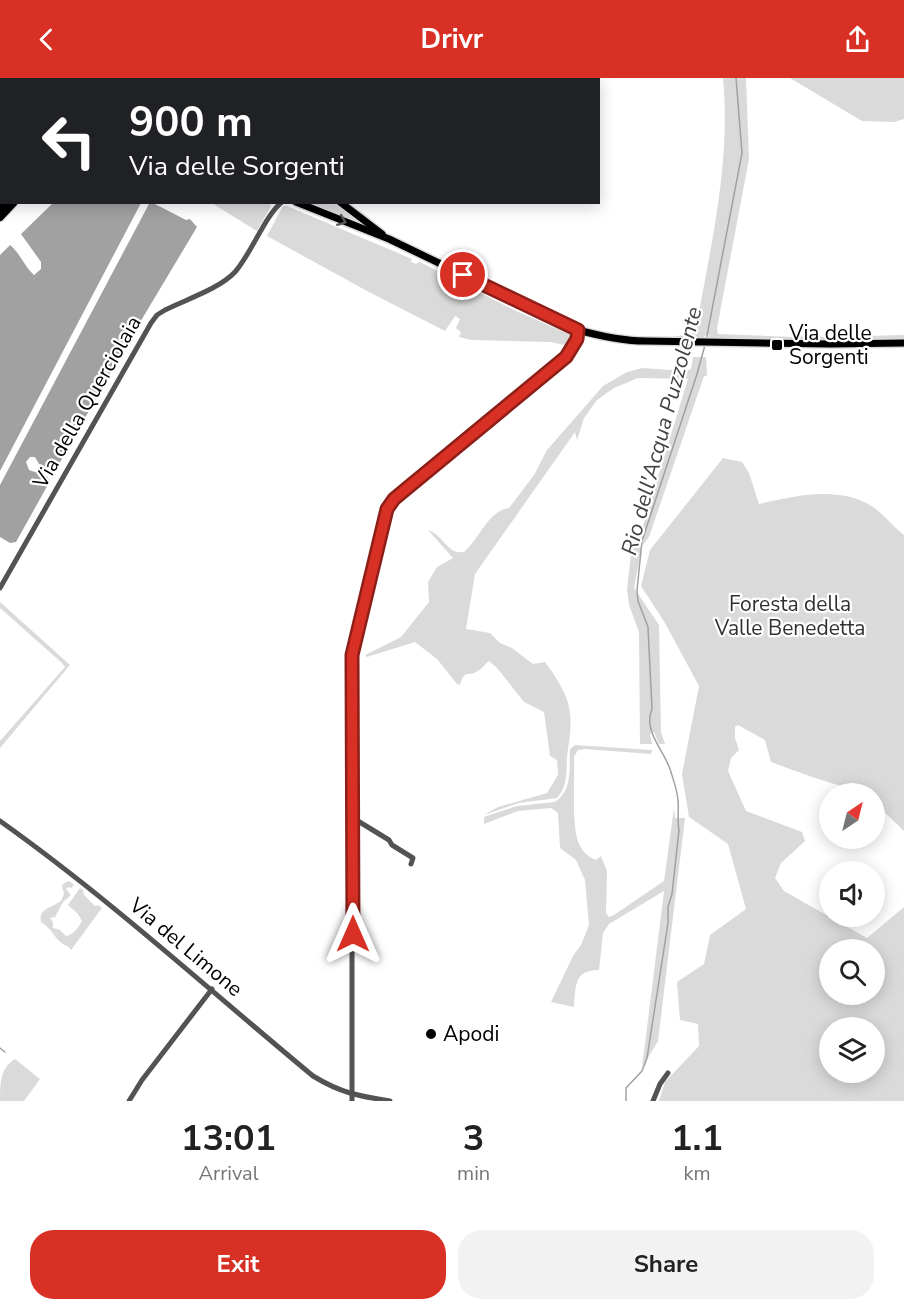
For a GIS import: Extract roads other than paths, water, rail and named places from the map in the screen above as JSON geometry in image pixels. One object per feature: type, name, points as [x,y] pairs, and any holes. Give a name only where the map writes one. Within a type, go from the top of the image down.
[{"type":"highway","points":[[0,217],[12,204]]},
{"type":"main road","points":[[301,204],[388,239],[578,330],[629,341],[904,343]]},
{"type":"main road","points":[[343,204],[388,239]]},
{"type":"street","name":"Via della Querciolaia","points":[[0,588],[151,323],[165,310],[220,284],[234,273],[257,240],[276,205]]},
{"type":"street","points":[[352,1098],[353,645],[387,509],[394,499],[566,357],[577,339],[578,330]]},
{"type":"street","points":[[353,818],[389,840],[392,845],[412,858],[411,864]]},
{"type":"street","name":"Via del Limone","points":[[0,820],[58,862],[313,1076],[352,1098],[390,1101]]},
{"type":"street","points":[[129,1101],[141,1080],[212,989]]},
{"type":"street","points":[[653,1101],[660,1084],[668,1073]]},
{"type":"waterway","name":"Rio dell'Acqua Puzzolente","points":[[706,341],[742,153],[736,78]]},
{"type":"waterway","name":"Rio dell'Acqua Puzzolente","points":[[626,1101],[626,1088],[642,1071],[647,1058],[668,923],[668,907],[672,894],[679,830],[678,797],[675,785],[650,725],[652,709],[648,627],[638,601],[637,590],[642,541],[705,345]]},
{"type":"waterway","points":[[0,1048],[5,1052]]},
{"type":"place","name":"Via delle Sorgenti","points":[[777,345]]},
{"type":"place","name":"Apodi","points":[[431,1034]]},
{"type":"park label","name":"Foresta della Valle Benedetta","points":[[790,616]]}]
